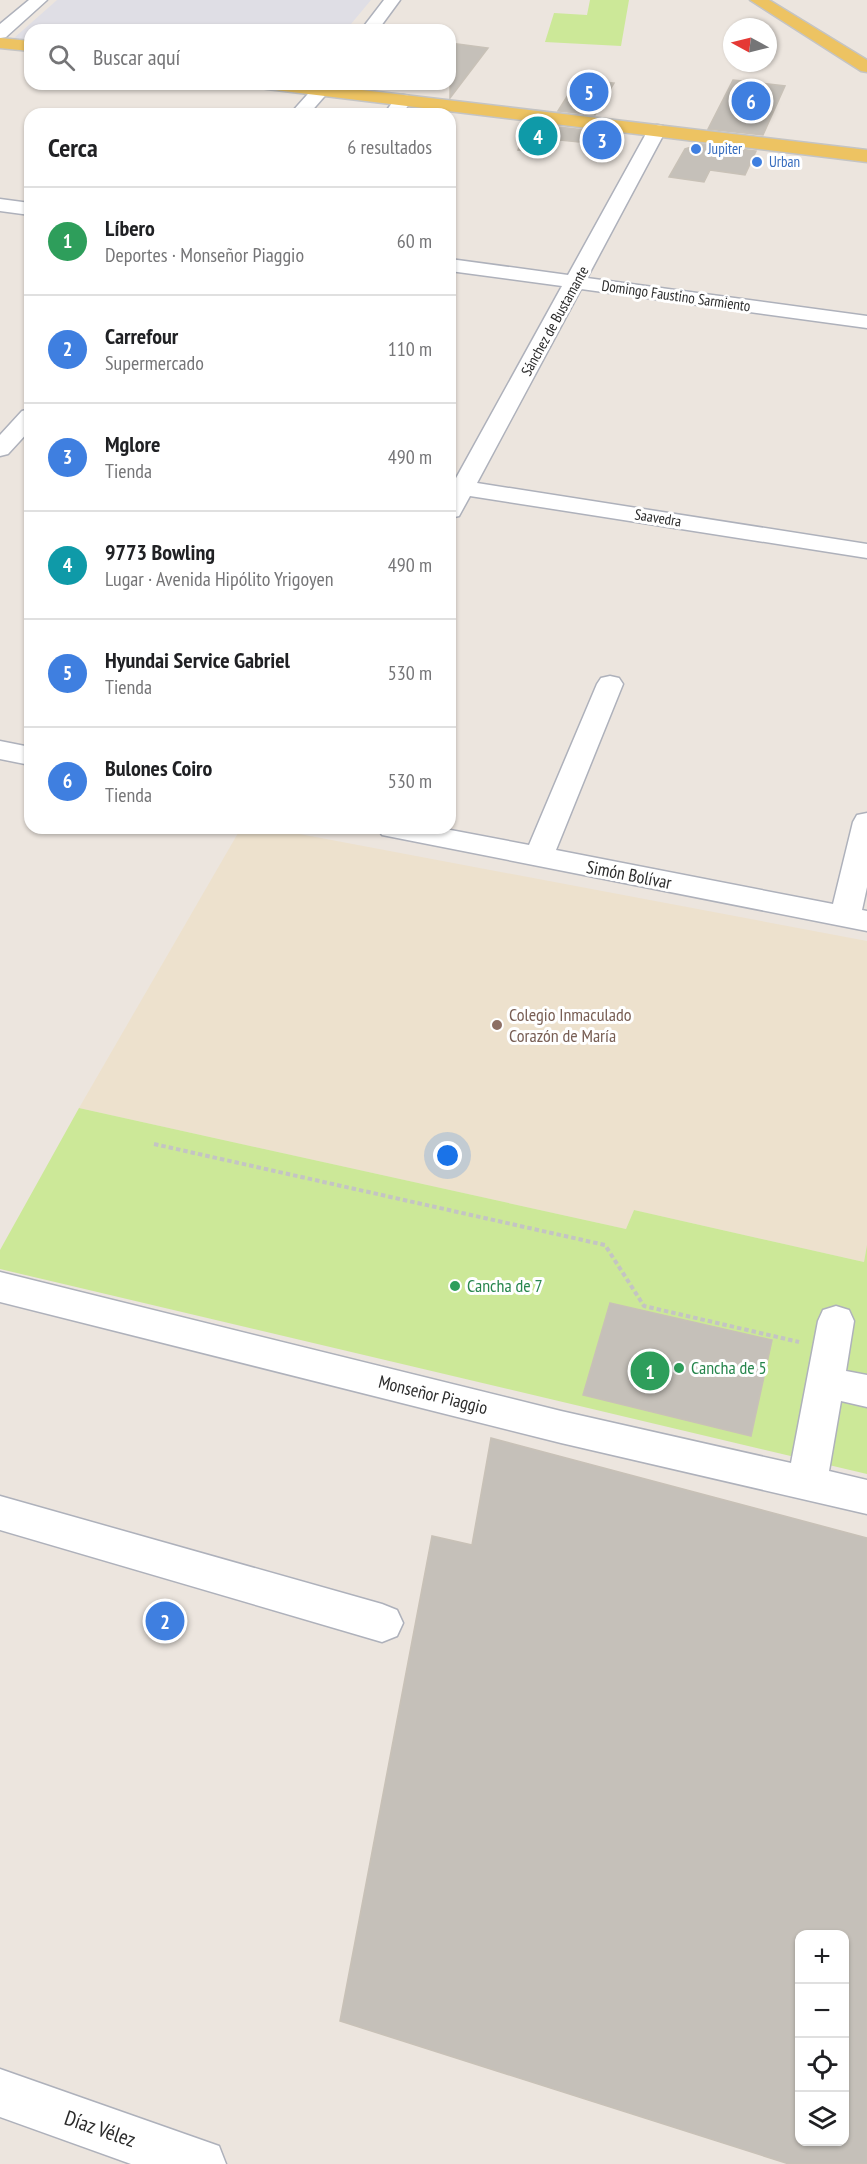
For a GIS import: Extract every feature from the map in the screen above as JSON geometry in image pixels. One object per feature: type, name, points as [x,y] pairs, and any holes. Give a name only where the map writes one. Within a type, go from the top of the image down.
[{"type":"main road","points":[[758,0],[867,67]]},
{"type":"main road","points":[[0,43],[24,45]]},
{"type":"main road","points":[[0,52],[24,55]]},
{"type":"main road","points":[[321,90],[398,107]]},
{"type":"main road","points":[[395,90],[867,146]]},
{"type":"main road","points":[[456,112],[657,130],[867,156]]},
{"type":"street","points":[[0,33],[39,0]]},
{"type":"street","points":[[374,24],[392,0]]},
{"type":"street","points":[[304,108],[321,90]]},
{"type":"street","name":"Sánchez de Bustamante","points":[[456,487],[576,283],[657,130]]},
{"type":"street","points":[[0,205],[24,208]]},
{"type":"street","name":"Domingo Faustino Sarmiento","points":[[456,267],[867,322]]},
{"type":"street","points":[[0,413],[24,416]]},
{"type":"street","points":[[0,449],[24,423]]},
{"type":"street","name":"Saavedra","points":[[456,487],[867,551]]},
{"type":"street","points":[[539,857],[610,684]]},
{"type":"street","points":[[0,750],[24,755]]},
{"type":"street","points":[[856,919],[867,822]]},
{"type":"street","name":"Simón Bolívar","points":[[422,834],[856,919]]},
{"type":"street","name":"Monseñor Piaggio","points":[[0,1287],[550,1424],[867,1497]]},
{"type":"street","points":[[831,1351],[867,1391]]},
{"type":"street","points":[[807,1484],[831,1351]]},
{"type":"street","points":[[0,1513],[382,1623]]},
{"type":"street","name":"Díaz Vélez","points":[[0,2093],[201,2164]]},
{"type":"path","points":[[154,1144],[605,1245],[644,1306],[831,1351]]},
{"type":"shaded area","points":[[57,0],[371,0],[351,24],[30,24]]},
{"type":"shaded area","points":[[24,29],[24,39],[14,38]]},
{"type":"shaded area","name":"Colegio Inmaculado Corazón de María","points":[[238,834],[300,834],[867,941],[867,1245],[864,1262],[634,1210],[626,1229],[79,1108]]},
{"type":"green space","points":[[590,0],[629,0],[621,46],[545,42],[554,13],[587,15]]},
{"type":"green space","points":[[79,1108],[626,1229],[634,1210],[864,1262],[867,1245],[867,1474],[0,1269],[0,1250]]},
{"type":"building","points":[[456,44],[488,48],[450,98],[450,90],[456,90]]},
{"type":"building","points":[[578,79],[614,83],[595,115],[558,111]]},
{"type":"building","points":[[733,80],[785,86],[763,135],[708,129]]},
{"type":"building","points":[[527,124],[586,130],[579,142],[550,139],[542,153],[518,150]]},
{"type":"building","points":[[701,144],[756,151],[745,175],[710,170],[704,182],[669,177],[685,149]]},
{"type":"building","name":"Cancha de 5","points":[[610,1303],[772,1340],[751,1436],[583,1395]]},
{"type":"building","points":[[491,1438],[867,1538],[867,2164],[789,2164],[340,2021],[432,1536],[472,1545]]},
{"type":"place","name":"Hyundai Service Gabriel","points":[[589,92]]},
{"type":"place","name":"Bulones Coiro","points":[[751,101]]},
{"type":"place","name":"9773 Bowling","points":[[538,136]]},
{"type":"place","name":"Mglore","points":[[602,140]]},
{"type":"place","name":"Jupiter","points":[[696,149]]},
{"type":"place","name":"Urban","points":[[757,162]]},
{"type":"place","name":"Colegio Inmaculado Corazón de María","points":[[497,1025]]},
{"type":"place","name":"Cancha de 7","points":[[455,1286]]},
{"type":"place","name":"Cancha de 5","points":[[679,1368]]},
{"type":"place","name":"Líbero","points":[[650,1371]]},
{"type":"place","name":"Carrefour","points":[[165,1621]]}]
